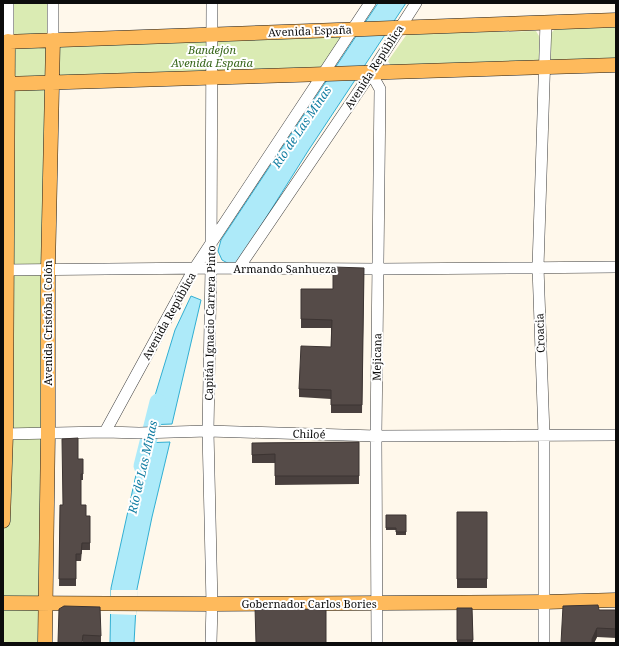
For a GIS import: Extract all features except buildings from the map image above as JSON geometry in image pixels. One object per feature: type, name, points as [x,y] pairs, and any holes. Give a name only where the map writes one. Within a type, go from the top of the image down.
[{"type":"main road","name":"Avenida España","points":[[5,42],[616,20]]},
{"type":"main road","name":"Avenida Cristóbal Colón","points":[[45,643],[48,434],[48,270],[53,40]]},
{"type":"main road","points":[[3,521],[5,434],[5,42]]},
{"type":"main road","points":[[5,84],[53,84],[616,65]]},
{"type":"main road","name":"Gobernador Carlos Bories","points":[[3,603],[100,603],[138,605],[544,602],[616,600]]},
{"type":"street","points":[[5,42],[8,3]]},
{"type":"street","name":"Avenida Cristóbal Colón","points":[[53,3],[53,40]]},
{"type":"street","name":"Capitán Ignacio Carrera Pinto","points":[[211,643],[212,604],[208,431],[212,241],[212,3]]},
{"type":"street","name":"Avenida República","points":[[105,432],[194,269],[355,29],[370,3]]},
{"type":"street","name":"Avenida República","points":[[238,269],[397,28],[416,3]]},
{"type":"street","name":"Croacia","points":[[544,643],[544,435],[538,267],[546,22]]},
{"type":"street","name":"Mejicana","points":[[367,73],[380,89],[376,436],[377,643]]},
{"type":"street","name":"Armando Sanhueza","points":[[5,270],[616,267]]},
{"type":"street","name":"Chiloé","points":[[5,434],[208,431],[376,436],[616,435]]},
{"type":"green space","points":[[13,3],[47,3],[47,33],[44,36],[16,39],[13,34]]},
{"type":"green space","points":[[616,27],[616,63],[555,65],[550,58],[550,34],[555,29]]},
{"type":"green space","points":[[536,31],[539,36],[539,60],[534,65],[392,68],[388,61],[407,34]]},
{"type":"green space","name":"Bandejón Avenida España","points":[[343,35],[319,70],[3,79],[3,46]]},
{"type":"green space","points":[[45,88],[41,643],[3,643],[9,89]]},
{"type":"water","points":[[378,3],[406,3],[308,151],[235,267],[222,260],[218,251],[221,240]]},
{"type":"water","points":[[191,296],[201,300],[172,424],[146,425],[175,330]]},
{"type":"water","points":[[170,442],[137,589],[134,643],[110,643],[111,588],[143,443]]},
{"type":"pier","points":[[111,590],[138,590],[136,615],[110,614]]},
{"type":"waterway","name":"Río de Las Minas","points":[[142,466],[158,402]]}]
